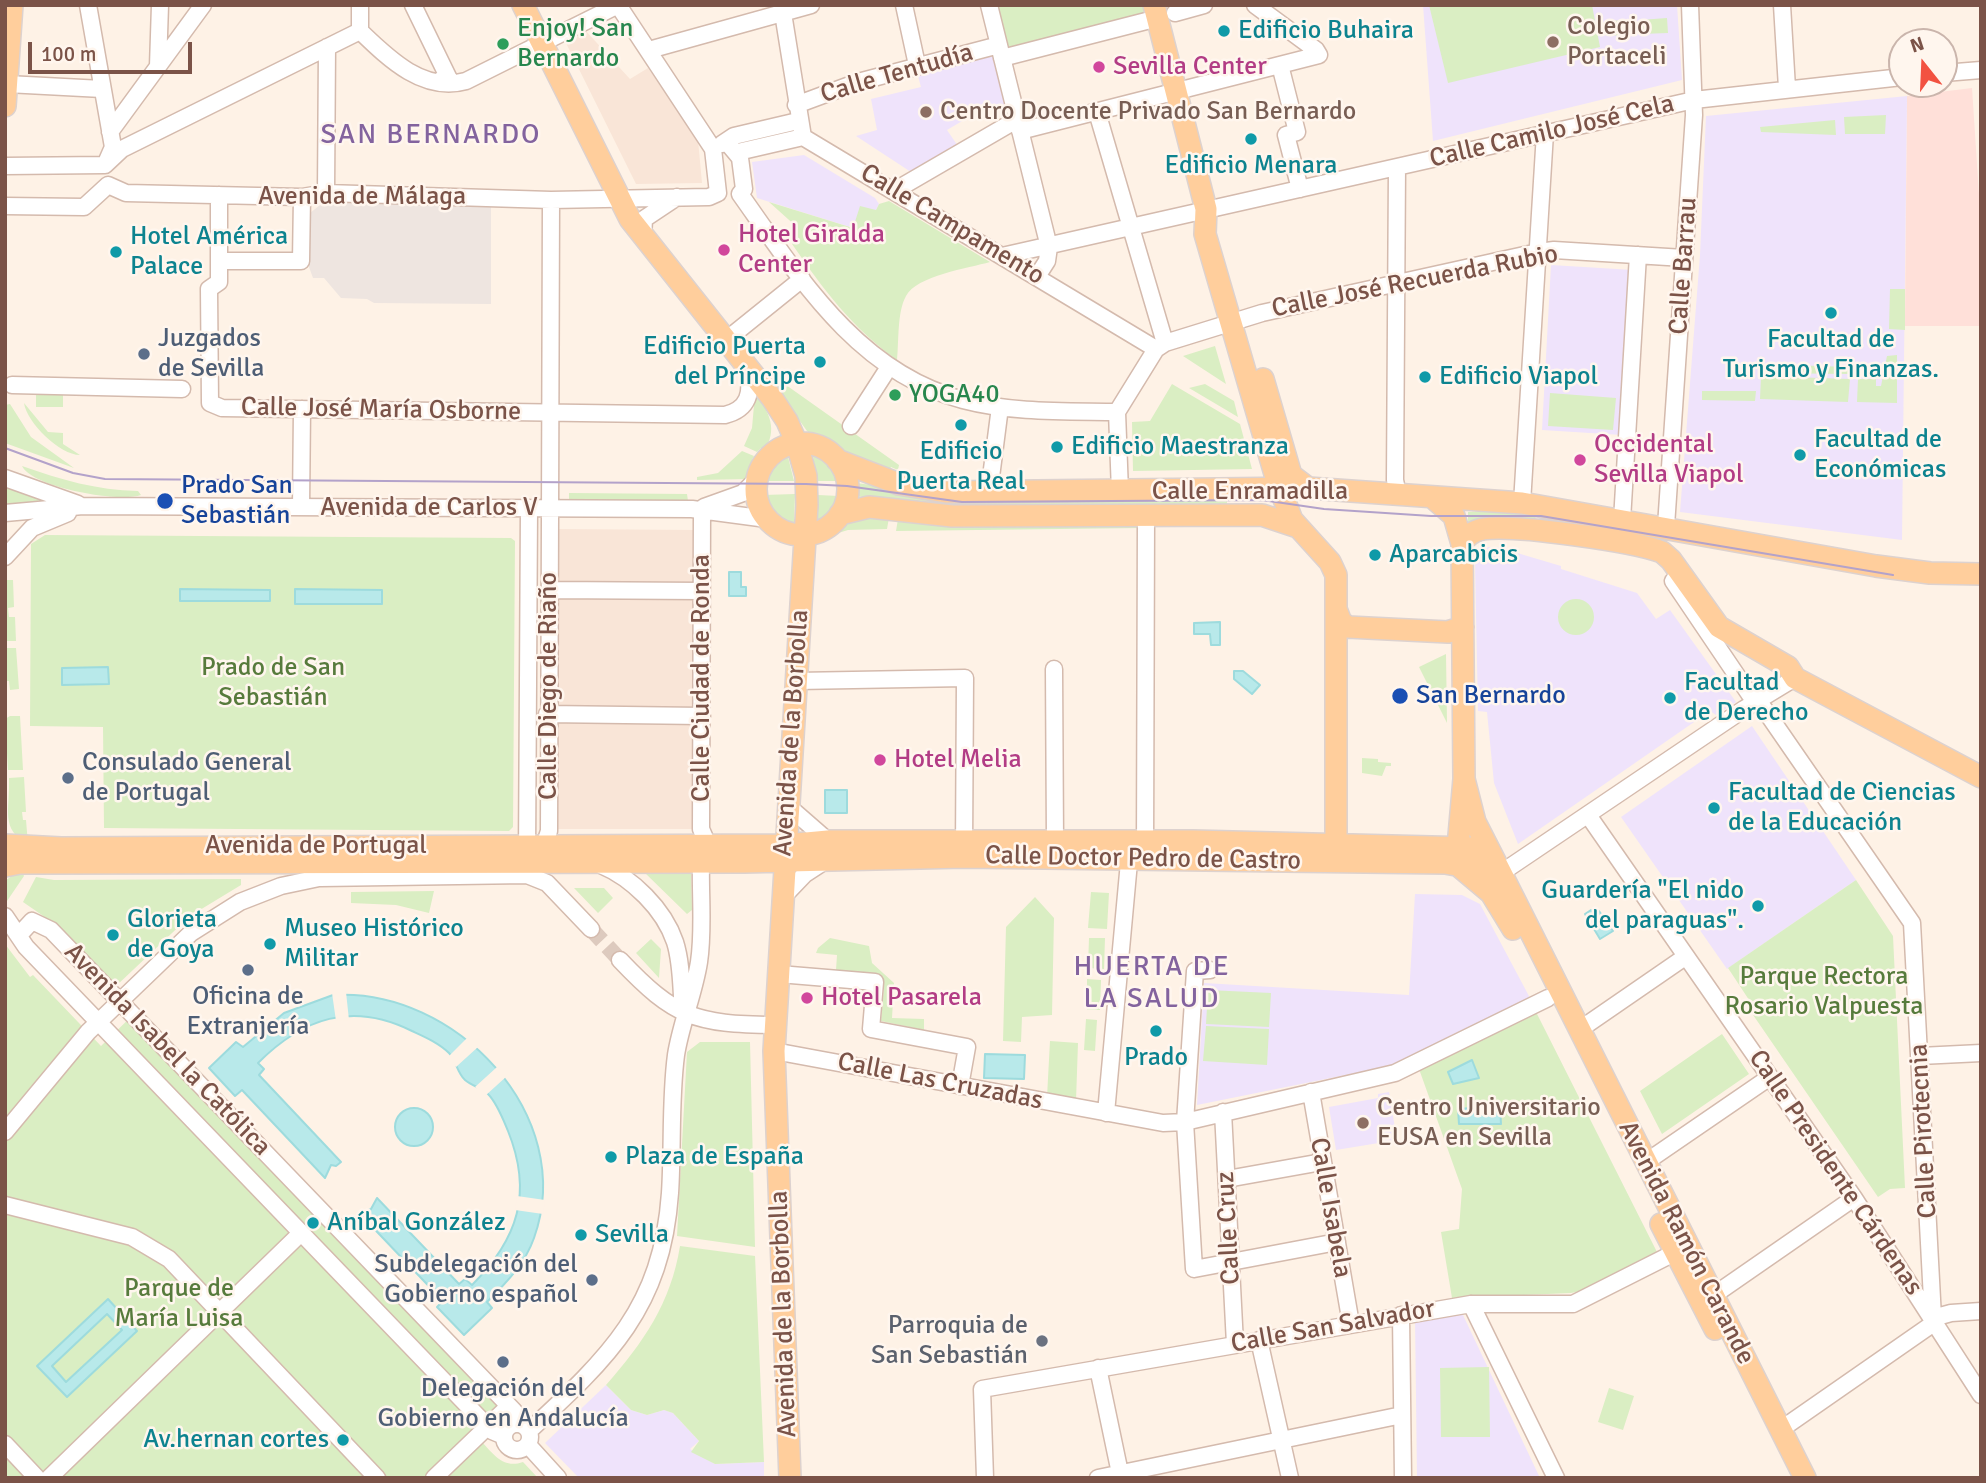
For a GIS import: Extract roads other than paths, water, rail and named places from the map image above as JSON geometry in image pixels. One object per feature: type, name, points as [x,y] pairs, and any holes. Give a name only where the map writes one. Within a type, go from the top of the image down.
[{"type":"main road","points":[[5,106],[12,5]]},
{"type":"main road","name":"Avenida de la Borbolla","points":[[523,5],[617,197],[643,238],[772,398],[797,444],[806,476],[797,681],[784,853],[774,1051],[790,1478]]},
{"type":"main road","points":[[1162,12],[1175,92],[1206,209],[1205,234],[1238,320],[1291,475],[1308,488]]},
{"type":"main road","points":[[1238,320],[1279,488],[1298,527],[1335,570],[1336,853]]},
{"type":"main road","points":[[772,398],[774,433],[771,456],[757,479],[759,506],[803,568],[837,518],[847,486],[837,460]]},
{"type":"main road","points":[[771,456],[797,444]]},
{"type":"main road","name":"Calle Enramadilla","points":[[797,444],[818,447],[837,460],[899,484],[946,492],[1308,488],[1522,503],[1665,526],[1709,538],[1876,566],[1930,573],[1981,574]]},
{"type":"main road","points":[[1432,497],[1454,516],[1462,544]]},
{"type":"main road","name":"Calle Enramadilla","points":[[805,535],[837,518],[869,507],[952,516],[1262,515],[1298,527]]},
{"type":"main road","points":[[769,521],[793,534],[805,535]]},
{"type":"main road","points":[[1462,544],[1468,536],[1477,531],[1516,528],[1662,552],[1671,560],[1719,627],[1788,667],[1795,678],[1981,777]]},
{"type":"main road","name":"Avenida Ramón Carande","points":[[1462,544],[1464,779],[1454,858],[1503,909],[1791,1478]]},
{"type":"main road","points":[[1336,609],[1341,622],[1348,627],[1448,632],[1463,627]]},
{"type":"main road","name":"Avenida Ramón Carande","points":[[1464,779],[1475,822],[1805,1478]]},
{"type":"main road","name":"Calle Doctor Pedro de Castro","points":[[964,850],[1055,842],[1138,850]]},
{"type":"main road","name":"Avenida de Portugal","points":[[5,845],[32,848],[537,858],[592,862],[644,862],[752,845],[784,853]]},
{"type":"main road","name":"Avenida de Portugal","points":[[5,866],[20,863],[537,858],[627,845],[704,853],[784,853]]},
{"type":"main road","points":[[1454,858],[1471,848],[1482,854],[1500,873]]},
{"type":"main road","name":"Calle Doctor Pedro de Castro","points":[[784,853],[828,850],[1138,850],[1454,858]]},
{"type":"street","points":[[5,206],[84,207],[108,186],[105,165],[113,147],[88,5]]},
{"type":"street","points":[[158,66],[160,5]]},
{"type":"street","points":[[110,132],[203,5]]},
{"type":"street","points":[[360,5],[360,31],[388,58],[424,79],[451,83],[466,81],[618,5],[717,146],[718,193]]},
{"type":"street","points":[[360,5],[377,47]]},
{"type":"street","points":[[414,5],[451,83]]},
{"type":"street","points":[[649,50],[785,10],[811,5]]},
{"type":"street","points":[[904,5],[917,65]]},
{"type":"street","points":[[989,5],[1049,247],[1047,261],[1038,275]]},
{"type":"street","name":"Calle Tentudía","points":[[717,146],[734,136],[797,113],[858,82],[917,65],[1001,51],[1162,12],[1204,5]]},
{"type":"street","points":[[894,191],[1019,125],[1097,111],[1319,55],[1255,5]]},
{"type":"street","name":"Calle Barrau","points":[[1665,526],[1694,100],[1690,5]]},
{"type":"street","points":[[1782,5],[1787,88]]},
{"type":"street","points":[[717,146],[738,152],[803,137],[797,113],[785,10]]},
{"type":"street","points":[[5,166],[105,165],[122,149],[360,31]]},
{"type":"street","points":[[326,193],[327,47]]},
{"type":"street","points":[[1280,65],[1297,132],[1286,135],[1300,189]]},
{"type":"street","points":[[1958,72],[1981,70]]},
{"type":"street","name":"Calle Camilo José Cela","points":[[1002,256],[1694,100],[1888,78]]},
{"type":"street","points":[[7,84],[102,89]]},
{"type":"street","points":[[1097,111],[1161,346],[1117,412],[1119,492]]},
{"type":"street","points":[[1522,503],[1545,133]]},
{"type":"street","name":"Calle Campamento","points":[[803,137],[1002,256],[1161,346]]},
{"type":"street","points":[[738,152],[744,189],[740,194],[837,323],[889,367],[926,387],[962,400],[1000,407],[1117,412]]},
{"type":"street","points":[[1397,167],[1395,488],[1398,495]]},
{"type":"street","name":"Avenida de Málaga","points":[[108,186],[126,193],[302,197],[326,193],[551,200],[709,197],[718,193],[723,197],[740,194]]},
{"type":"street","points":[[219,195],[219,261],[301,261],[302,197]]},
{"type":"street","points":[[643,238],[643,219],[677,197]]},
{"type":"street","points":[[551,200],[552,412]]},
{"type":"street","name":"Calle José Recuerda Rubio","points":[[1161,346],[1238,320],[1538,252],[1684,258]]},
{"type":"street","points":[[1622,520],[1638,255]]},
{"type":"street","name":"Calle José María Osborne","points":[[219,261],[219,282],[209,289],[210,403],[222,408],[724,415],[737,412],[746,403],[751,389],[747,368]]},
{"type":"street","points":[[725,341],[802,279]]},
{"type":"street","points":[[851,426],[889,367]]},
{"type":"street","points":[[12,386],[182,389]]},
{"type":"street","points":[[991,477],[1000,407]]},
{"type":"street","points":[[301,507],[302,409]]},
{"type":"street","name":"Calle Diego de Riaño","points":[[537,858],[549,831],[547,714],[552,412]]},
{"type":"street","points":[[5,478],[83,506]]},
{"type":"street","name":"Avenida de Carlos V","points":[[697,510],[727,501],[747,491],[757,479]]},
{"type":"street","points":[[5,513],[83,506]]},
{"type":"street","points":[[5,556],[32,528],[83,506]]},
{"type":"street","name":"Avenida de Carlos V","points":[[83,506],[697,510],[769,521]]},
{"type":"street","name":"Calle Diego de Riaño","points":[[529,508],[537,858]]},
{"type":"street","name":"Calle Ciudad de Ronda","points":[[683,1014],[694,991],[700,958],[704,853],[701,829],[702,591],[697,510]]},
{"type":"street","points":[[1106,1113],[1138,850],[1146,516]]},
{"type":"street","name":"Calle Pirotecnia","points":[[1673,581],[1912,923],[1933,1318]]},
{"type":"street","points":[[549,590],[702,591]]},
{"type":"street","points":[[1054,669],[1055,842]]},
{"type":"street","points":[[797,681],[965,678],[964,850]]},
{"type":"street","points":[[1500,873],[1588,815],[1754,697],[1795,678]]},
{"type":"street","points":[[547,714],[702,716]]},
{"type":"street","points":[[789,807],[828,850]]},
{"type":"street","name":"Calle Presidente Cárdenas","points":[[1588,815],[1854,1198],[1981,1395]]},
{"type":"street","name":"Avenida de Portugal","points":[[644,862],[654,852],[730,852],[752,845]]},
{"type":"street","name":"Avenida de la Borbolla","points":[[782,898],[828,850]]},
{"type":"street","points":[[5,1132],[98,1021],[119,1001],[208,920],[257,894],[319,878],[537,858]]},
{"type":"street","points":[[537,858],[547,883],[591,929]]},
{"type":"street","points":[[537,858],[547,883]]},
{"type":"street","points":[[319,878],[344,861]]},
{"type":"street","points":[[525,1433],[508,1427],[504,1436],[506,1444],[512,1450],[521,1450],[525,1433],[616,1345],[652,1280],[667,1222],[676,1057],[683,1014],[675,940],[643,894],[623,875],[592,862]]},
{"type":"street","points":[[643,894],[639,878],[644,862]]},
{"type":"street","name":"Avenida Isabel la Católica","points":[[5,916],[20,934],[26,947],[317,1249]]},
{"type":"street","name":"Avenida Isabel la Católica","points":[[20,934],[32,921],[51,930],[338,1228]]},
{"type":"street","points":[[1579,1030],[1685,957]]},
{"type":"street","points":[[620,960],[652,994],[683,1014],[710,1021],[775,1025]]},
{"type":"street","points":[[1210,970],[1195,971],[1185,1122],[1194,1269],[1337,1242]]},
{"type":"street","points":[[779,974],[875,982],[871,1029],[967,1047],[960,1086]]},
{"type":"street","name":"Calle Las Cruzadas","points":[[774,1051],[1163,1124],[1185,1122],[1395,1073],[1548,998]]},
{"type":"street","points":[[1920,1056],[1981,1053]]},
{"type":"street","points":[[1646,1162],[1770,1077]]},
{"type":"street","name":"Calle Isabela","points":[[1311,1092],[1351,1324]]},
{"type":"street","name":"Calle Cruz","points":[[1223,1112],[1235,1344]]},
{"type":"street","points":[[1227,1179],[1322,1162]]},
{"type":"street","points":[[1714,1295],[1854,1198]]},
{"type":"street","points":[[288,1219],[309,1199]]},
{"type":"street","points":[[5,1205],[87,1223],[148,1245],[169,1259],[377,1478]]},
{"type":"street","points":[[504,1436],[488,1426],[317,1249],[338,1228],[509,1406],[558,1478]]},
{"type":"street","points":[[49,1478],[301,1233]]},
{"type":"street","points":[[1898,1265],[1909,1270],[1917,1269],[1928,1259],[1930,1251]]},
{"type":"street","name":"Calle San Salvador","points":[[985,1478],[982,1388],[1471,1304],[1573,1304],[1676,1252]]},
{"type":"street","points":[[1471,1304],[1556,1478]]},
{"type":"street","points":[[1780,1430],[1931,1325],[1933,1318],[1951,1312],[1981,1311]]},
{"type":"street","points":[[1401,1315],[1403,1478]]},
{"type":"street","points":[[1259,1340],[1290,1478]]},
{"type":"street","points":[[1098,1368],[1121,1475]]},
{"type":"street","points":[[434,1478],[509,1406]]},
{"type":"street","points":[[1098,1478],[1402,1415]]},
{"type":"street","points":[[5,1444],[37,1478]]},
{"type":"water","points":[[729,572],[741,572],[741,587],[746,587],[746,596],[729,596]]},
{"type":"water","points":[[180,589],[270,590],[270,601],[180,601]]},
{"type":"water","points":[[295,589],[382,590],[382,604],[295,604]]},
{"type":"water","points":[[1220,622],[1220,645],[1211,645],[1210,634],[1194,634],[1194,623]]},
{"type":"water","points":[[108,667],[109,684],[62,685],[62,668]]},
{"type":"water","points":[[1234,671],[1243,671],[1260,685],[1252,694],[1234,679]]},
{"type":"water","points":[[825,790],[847,790],[847,813],[825,813]]},
{"type":"water","points":[[1591,910],[1594,915],[1599,911],[1613,931],[1600,939],[1585,914]]},
{"type":"water","points":[[333,995],[378,998],[422,1012],[461,1036],[495,1067],[522,1105],[538,1147],[543,1192],[534,1238],[520,1265],[487,1302],[492,1308],[464,1335],[437,1307],[443,1301],[360,1214],[371,1209],[377,1198],[459,1284],[465,1279],[472,1285],[501,1250],[517,1214],[520,1195],[516,1154],[500,1111],[486,1092],[462,1077],[449,1053],[432,1040],[390,1022],[349,1016],[311,1025],[275,1047],[258,1063],[264,1069],[259,1075],[341,1162],[336,1166],[331,1165],[325,1178],[242,1090],[235,1096],[209,1068],[236,1042],[243,1047],[284,1013]]},
{"type":"water","points":[[985,1054],[1025,1055],[1024,1079],[984,1078]]},
{"type":"water","points":[[1472,1060],[1479,1078],[1453,1084],[1448,1072]]},
{"type":"water","points":[[1500,1106],[1501,1124],[1459,1124],[1458,1109]]},
{"type":"water","points":[[414,1108],[427,1114],[433,1127],[427,1140],[414,1146],[401,1140],[395,1127],[401,1114]]},
{"type":"water","points":[[108,1299],[137,1331],[67,1397],[37,1366]],"holes":[[[107,1314],[122,1330],[66,1382],[52,1366]]]},
{"type":"tunnel","points":[[591,929],[620,960]]},
{"type":"tram line","points":[[5,448],[73,473],[105,479],[806,484],[847,486],[962,502],[1262,500],[1324,509],[1431,516],[1541,516],[1893,575]]},
{"type":"place","name":"Edificio Buhaira","points":[[1224,31]]},
{"type":"place","name":"Colegio Portaceli","points":[[1553,42]]},
{"type":"place","name":"Enjoy! San Bernardo","points":[[503,44]]},
{"type":"place","name":"Sevilla Center","points":[[1099,67]]},
{"type":"place","name":"Centro Docente Privado San Bernardo","points":[[926,112]]},
{"type":"place","name":"Edificio Menara","points":[[1251,139]]},
{"type":"place","name":"Hotel Giralda Center","points":[[724,250]]},
{"type":"place","name":"Hotel América Palace","points":[[116,252]]},
{"type":"place","name":"Facultad de Turismo y Finanzas.","points":[[1831,313]]},
{"type":"place","name":"Juzgados de Sevilla","points":[[144,354]]},
{"type":"place","name":"Edificio Puerta del Príncipe","points":[[820,362]]},
{"type":"place","name":"Edificio Viapol","points":[[1425,377]]},
{"type":"place","name":"YOGA40","points":[[895,395]]},
{"type":"place","name":"Edificio Puerta Real","points":[[961,425]]},
{"type":"place","name":"Edificio Maestranza","points":[[1057,447]]},
{"type":"place","name":"Facultad de Económicas","points":[[1800,455]]},
{"type":"place","name":"Occidental Sevilla Viapol","points":[[1580,460]]},
{"type":"place","name":"Prado San Sebastián","points":[[165,501]]},
{"type":"place","name":"Aparcabicis","points":[[1375,555]]},
{"type":"place","name":"San Bernardo","points":[[1400,696]]},
{"type":"place","name":"Facultad de Derecho","points":[[1670,698]]},
{"type":"place","name":"Hotel Melia","points":[[880,760]]},
{"type":"place","name":"Consulado General de Portugal","points":[[68,778]]},
{"type":"place","name":"Facultad de Ciencias de la Educación","points":[[1714,808]]},
{"type":"place","name":"Guardería \"El nido del paraguas\".","points":[[1758,906]]},
{"type":"place","name":"Glorieta de Goya","points":[[113,935]]},
{"type":"place","name":"Museo Histórico Militar","points":[[270,944]]},
{"type":"place","name":"Oficina de Extranjería","points":[[248,970]]},
{"type":"place","name":"Hotel Pasarela","points":[[807,998]]},
{"type":"place","name":"Prado","points":[[1156,1031]]},
{"type":"place","name":"Centro Universitario EUSA en Sevilla","points":[[1363,1123]]},
{"type":"place","name":"Plaza de España","points":[[611,1157]]},
{"type":"place","name":"Aníbal González","points":[[313,1223]]},
{"type":"place","name":"Sevilla","points":[[581,1235]]},
{"type":"place","name":"Subdelegación del Gobierno español","points":[[592,1280]]},
{"type":"place","name":"Parroquia de San Sebastián","points":[[1042,1341]]},
{"type":"place","name":"Delegación del Gobierno en Andalucía","points":[[503,1362]]},
{"type":"place","name":"Av.hernan cortes","points":[[343,1440]]},
{"type":"district","name":"SAN BERNARDO","points":[[431,136]]},
{"type":"district","name":"HUERTA DE LA SALUD","points":[[1152,984]]},
{"type":"park label","name":"Prado de San Sebastián","points":[[273,683]]},
{"type":"park label","name":"Parque Rectora Rosario Valpuesta","points":[[1824,992]]},
{"type":"park label","name":"Parque de María Luisa","points":[[179,1304]]}]
